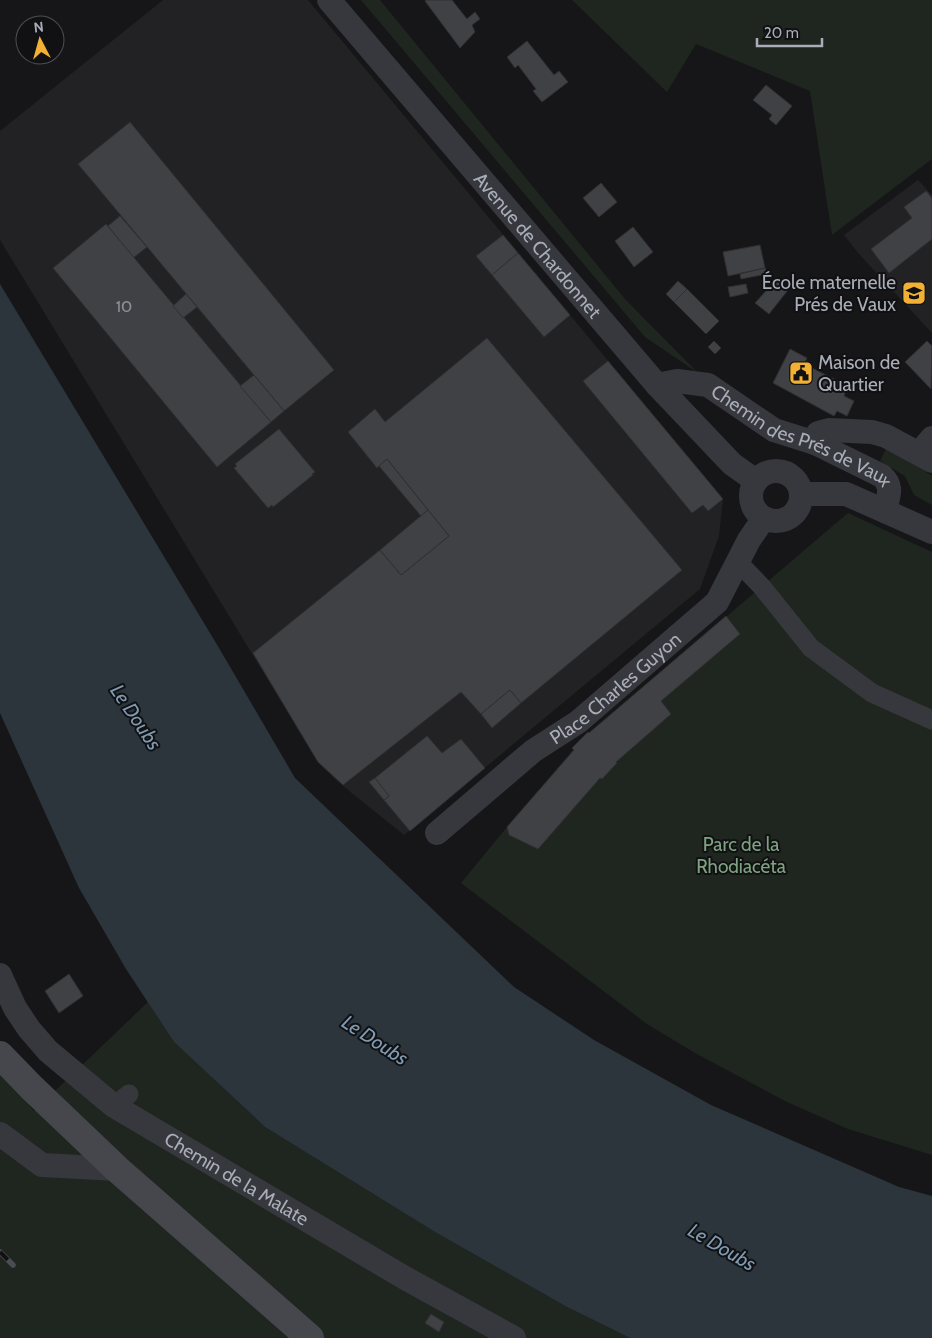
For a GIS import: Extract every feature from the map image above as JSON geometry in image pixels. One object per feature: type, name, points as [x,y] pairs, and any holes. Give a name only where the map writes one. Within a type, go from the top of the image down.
[{"type":"main road","points":[[0,1056],[117,1169],[310,1338]]},
{"type":"street","name":"Avenue de Chardonnet","points":[[329,0],[657,385],[732,464],[756,481]]},
{"type":"street","name":"Chemin des Prés de Vaux","points":[[657,385],[677,381],[708,385],[774,430],[815,443],[882,476],[888,482],[890,488],[885,511]]},
{"type":"street","points":[[815,443],[818,433],[829,430],[872,432],[928,451]]},
{"type":"street","points":[[779,471],[794,479],[799,486],[801,494],[798,509],[786,519],[779,521],[764,518],[757,513],[751,497],[756,481],[762,475],[779,471]]},
{"type":"street","points":[[801,494],[846,494],[932,532]]},
{"type":"street","name":"Place Charles Guyon","points":[[437,833],[533,751],[578,722],[717,602],[749,540],[764,518]]},
{"type":"street","points":[[738,562],[811,648],[872,693],[932,720]]},
{"type":"street","name":"Chemin de la Malate","points":[[0,975],[15,1008],[29,1029],[48,1051],[121,1100],[405,1278],[514,1338]]},
{"type":"street","points":[[0,1134],[42,1165],[117,1169]]},
{"type":"shaded area","points":[[163,0],[308,0],[723,499],[719,536],[700,589],[404,835],[343,786],[318,762],[0,240],[0,131]]},
{"type":"shaded area","name":"École maternelle Prés de Vaux","points":[[918,180],[932,195],[932,333],[859,254],[844,235]]},
{"type":"green space","points":[[361,0],[380,0],[625,299],[698,373],[645,337]]},
{"type":"green space","points":[[572,0],[932,0],[932,159],[832,235],[810,91],[696,44],[667,92]]},
{"type":"green space","points":[[886,449],[908,459],[932,476],[932,505],[914,495],[905,476],[880,461]]},
{"type":"green space","name":"Parc de la Rhodiacéta","points":[[848,513],[932,552],[932,1155],[848,1129],[787,1102],[695,1053],[647,1024],[461,883],[573,750],[572,748]]},
{"type":"green space","points":[[148,1002],[174,1042],[265,1127],[435,1232],[567,1307],[630,1338],[0,1338],[0,1070],[34,1111]]},
{"type":"water","name":"Le Doubs","points":[[0,284],[295,778],[514,987],[594,1040],[711,1105],[899,1187],[932,1196],[932,1338],[630,1338],[567,1307],[435,1232],[265,1127],[174,1042],[126,969],[79,888],[0,713]]},
{"type":"building","points":[[452,0],[467,19],[475,12],[480,19],[472,25],[475,32],[460,48],[425,1]]},
{"type":"building","points":[[527,41],[554,75],[559,71],[568,82],[542,102],[533,91],[536,89],[518,65],[515,68],[507,57]]},
{"type":"building","points":[[766,85],[792,106],[776,125],[769,119],[772,115],[753,100]]},
{"type":"building","points":[[130,122],[334,370],[284,411],[78,164]]},
{"type":"building","points":[[601,183],[617,202],[599,217],[583,198]]},
{"type":"building","points":[[926,191],[932,198],[932,239],[889,273],[871,249],[912,218],[904,207]]},
{"type":"building","points":[[120,216],[147,247],[133,258],[108,226]]},
{"type":"building","points":[[106,224],[271,422],[217,467],[53,268]]},
{"type":"building","points":[[633,227],[653,252],[634,267],[615,241]]},
{"type":"building","points":[[503,235],[518,253],[492,275],[476,256]]},
{"type":"building","points":[[760,245],[765,268],[728,276],[723,252]]},
{"type":"building","points":[[518,253],[570,315],[544,337],[492,275]]},
{"type":"building","points":[[765,268],[767,274],[741,279],[740,274]]},
{"type":"building","points":[[776,280],[788,290],[769,314],[755,303]]},
{"type":"building","points":[[678,281],[687,289],[674,302],[666,294]]},
{"type":"building","points":[[746,284],[748,293],[730,297],[728,287]]},
{"type":"building","points":[[687,289],[719,321],[706,334],[674,302]]},
{"type":"building","points":[[186,294],[197,307],[183,318],[173,306]]},
{"type":"building","points":[[487,338],[682,570],[521,703],[510,690],[481,714],[461,692],[343,785],[318,762],[253,653],[380,550],[401,575],[449,536],[387,459],[377,468],[348,432],[375,409],[385,422]]},
{"type":"building","points":[[714,341],[721,348],[715,354],[708,347]]},
{"type":"building","points":[[927,341],[932,346],[931,389],[905,362]]},
{"type":"building","name":"Maison de Quartier","points":[[790,349],[807,358],[804,364],[848,386],[844,396],[854,401],[847,416],[837,411],[834,416],[773,383]]},
{"type":"building","points":[[608,361],[723,499],[708,511],[703,505],[692,513],[583,381]]},
{"type":"building","points":[[254,375],[284,411],[271,422],[240,386]]},
{"type":"building","points":[[279,429],[315,472],[273,507],[272,505],[268,508],[234,468],[237,466],[235,464]]},
{"type":"building","points":[[387,459],[428,510],[421,516],[379,466]]},
{"type":"building","points":[[428,510],[449,536],[401,575],[380,550]]},
{"type":"building","points":[[726,616],[740,634],[661,701],[671,714],[616,762],[602,779],[600,778],[538,849],[509,835],[507,827],[574,750],[572,748],[588,732]]},
{"type":"building","points":[[510,690],[521,703],[492,728],[481,714]]},
{"type":"building","points":[[427,736],[442,753],[461,739],[485,768],[410,831],[384,800],[389,796],[375,778]]},
{"type":"building","points":[[375,778],[389,796],[384,800],[369,782]]},
{"type":"building","points":[[69,974],[83,996],[59,1013],[45,991]]},
{"type":"building","points":[[431,1314],[444,1322],[439,1332],[425,1323]]},
{"type":"railway","points":[[0,1252],[13,1265]]},
{"type":"place","name":"École maternelle Prés de Vaux","points":[[914,293]]},
{"type":"place","name":"Maison de Quartier","points":[[801,373]]}]
